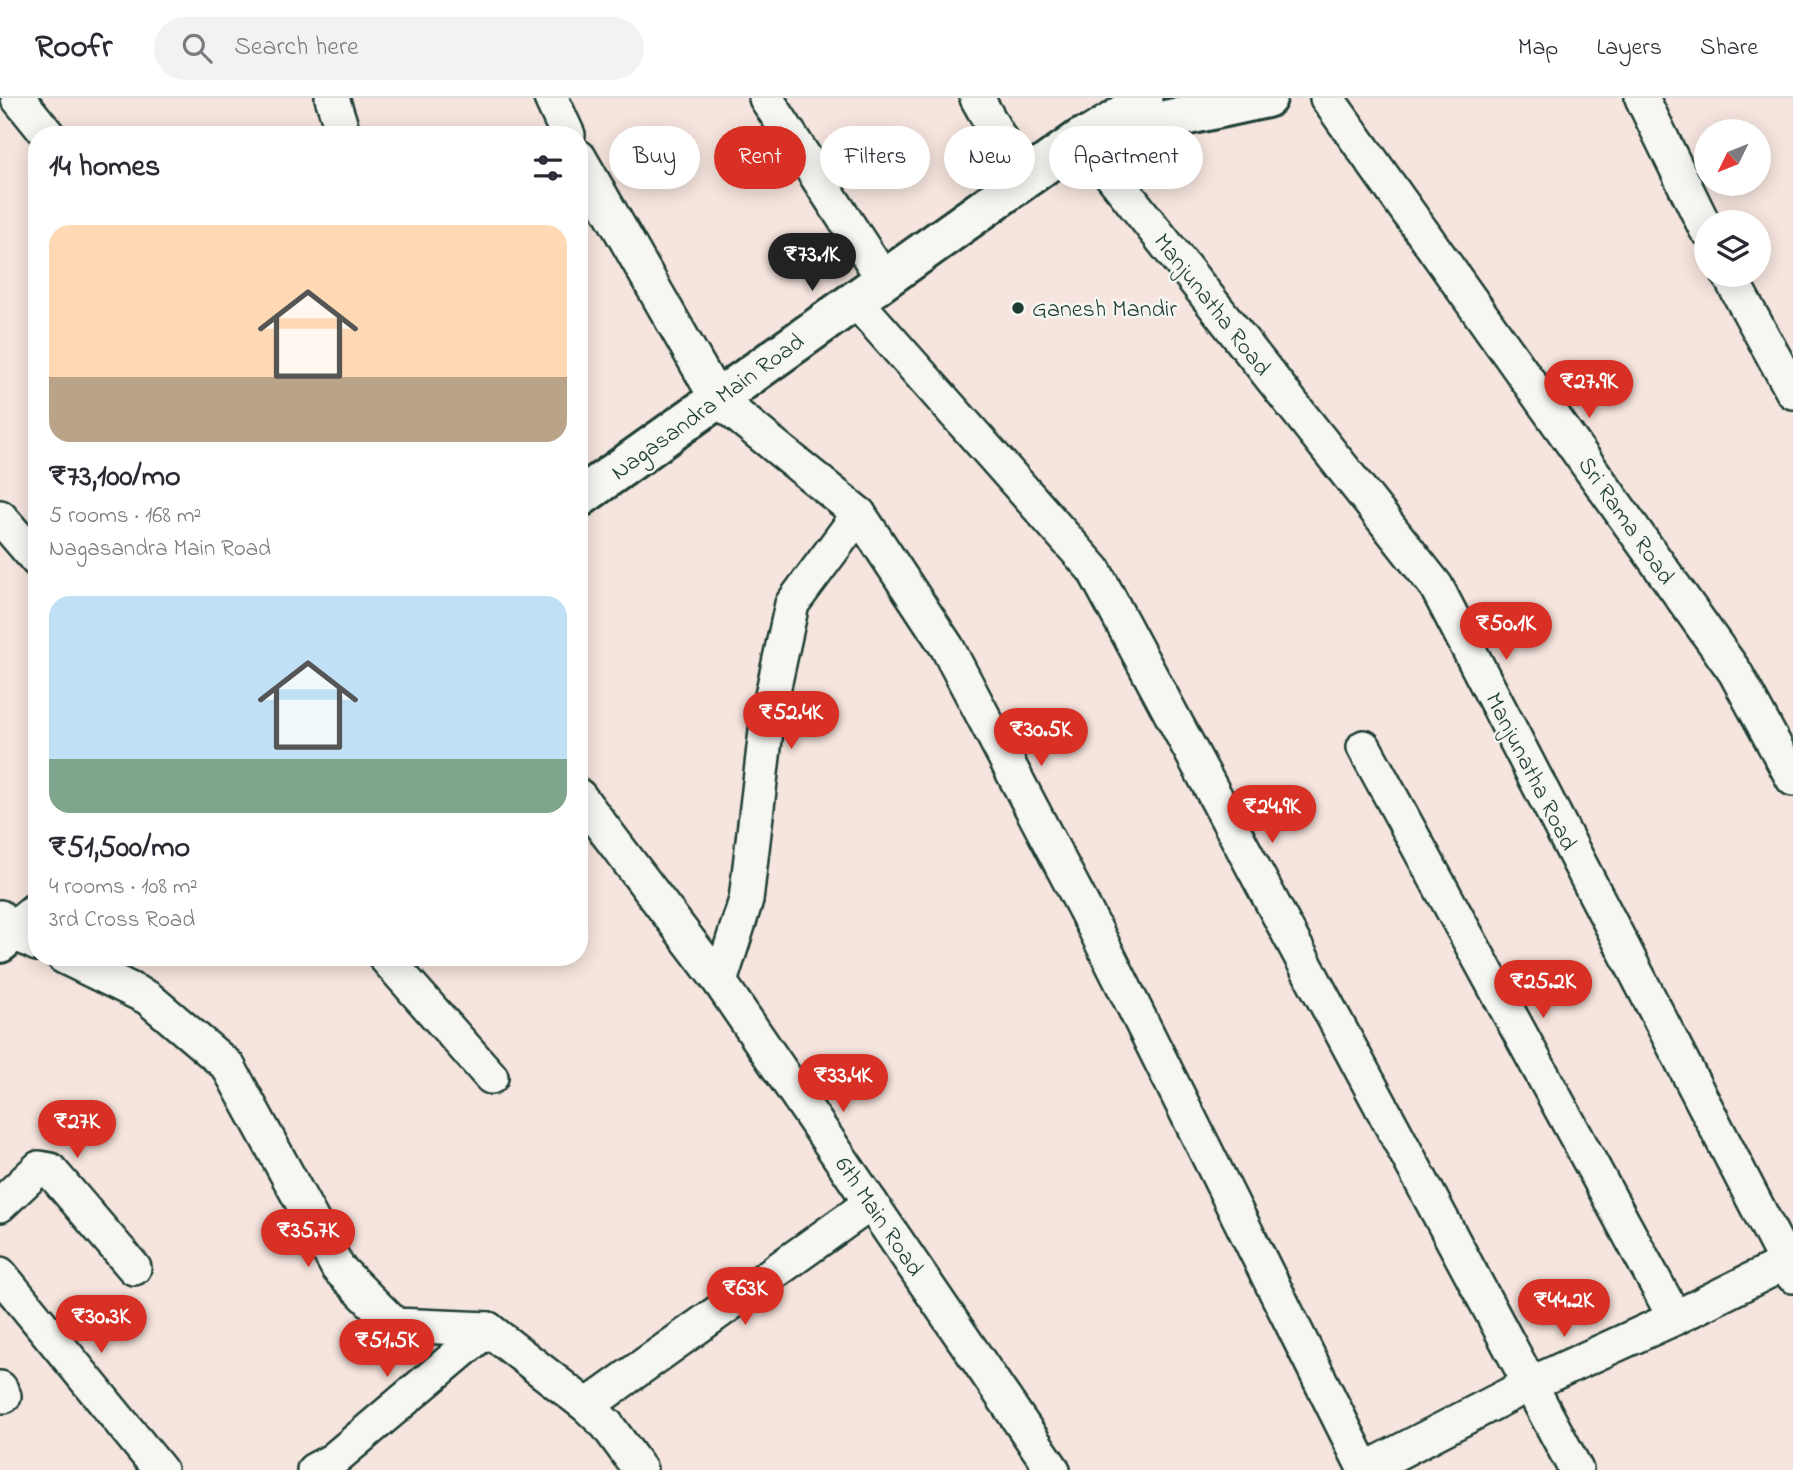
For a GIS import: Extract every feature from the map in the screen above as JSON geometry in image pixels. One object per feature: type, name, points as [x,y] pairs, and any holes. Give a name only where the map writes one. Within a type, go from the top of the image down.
[{"type":"street","points":[[18,98],[41,126]]},
{"type":"street","points":[[332,98],[341,126]]},
{"type":"street","points":[[551,98],[564,126]]},
{"type":"street","points":[[766,98],[869,289],[1094,570],[1576,1470]]},
{"type":"street","points":[[977,98],[993,126]]},
{"type":"street","points":[[1138,126],[1267,98]]},
{"type":"street","name":"Sri Rama Road","points":[[1327,98],[1735,672],[1793,779]]},
{"type":"street","points":[[1642,98],[1697,210]]},
{"type":"street","name":"Nagasandra Main Road","points":[[1099,126],[1134,101]]},
{"type":"street","points":[[588,173],[718,399],[859,513],[947,647],[1095,929],[1364,1470],[1531,1384],[1790,1266]]},
{"type":"street","name":"Nagasandra Main Road","points":[[588,492],[1010,189]]},
{"type":"street","name":"Manjunatha Road","points":[[1122,189],[1436,586],[1790,1266]]},
{"type":"street","points":[[1736,287],[1793,392]]},
{"type":"street","points":[[720,982],[746,901],[768,715],[792,604],[859,513]]},
{"type":"street","points":[[0,517],[28,550]]},
{"type":"street","points":[[1364,747],[1675,1318]]},
{"type":"street","name":"6th Main Road","points":[[588,808],[720,982],[1053,1470]]},
{"type":"street","points":[[82,966],[148,998],[228,1066],[338,1268],[395,1325],[488,1329],[587,1406],[607,1425],[640,1470]]},
{"type":"street","points":[[393,966],[491,1077]]},
{"type":"street","points":[[0,1205],[39,1168],[50,1170],[134,1268]]},
{"type":"street","points":[[587,1406],[871,1203]]},
{"type":"street","points":[[0,1274],[160,1470]]},
{"type":"street","points":[[330,1467],[488,1329]]},
{"type":"place","name":"Ganesh Mandir","points":[[1018,308]]}]
